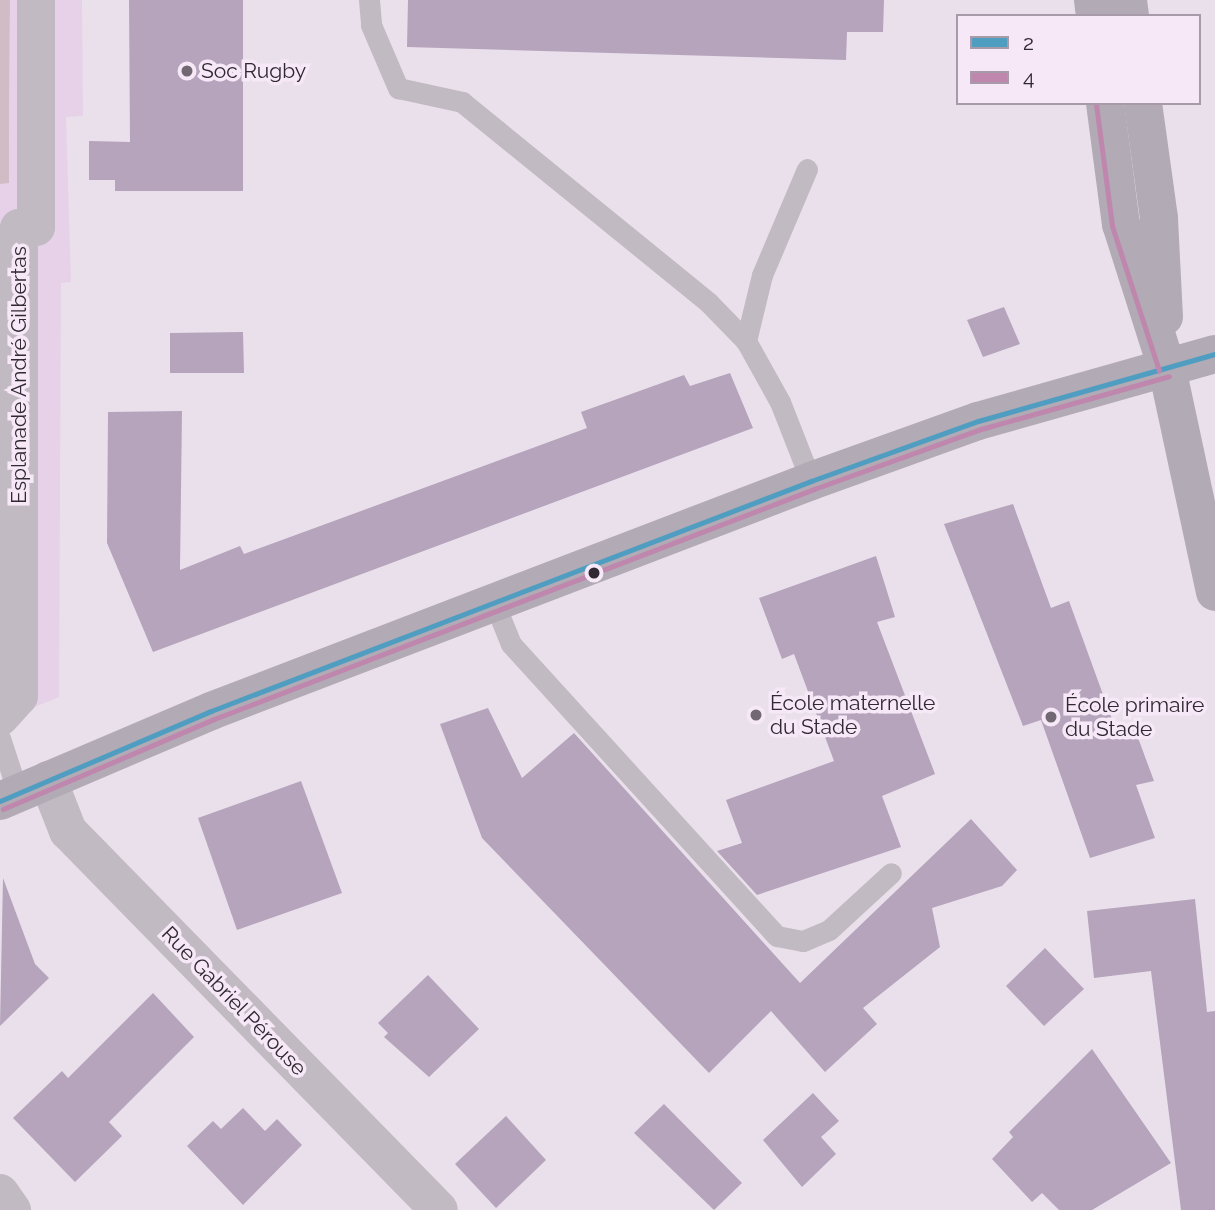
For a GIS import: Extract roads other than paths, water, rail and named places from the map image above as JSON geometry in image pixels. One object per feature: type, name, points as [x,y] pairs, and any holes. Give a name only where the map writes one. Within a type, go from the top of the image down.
[{"type":"main road","points":[[1105,105],[1121,225],[1167,368],[1215,592]]},
{"type":"main road","points":[[1143,105],[1160,219],[1167,368]]},
{"type":"main road","points":[[22,791],[494,602],[810,481],[978,421],[1215,354]]},
{"type":"street","name":"Esplanade André Gilbertas","points":[[0,717],[19,696],[19,228],[36,227],[36,0]]},
{"type":"street","name":"Rue Gabriel Pérouse","points":[[22,791],[68,831],[439,1210]]},
{"type":"street","points":[[0,1193],[12,1210]]},
{"type":"lane","points":[[369,0],[371,25],[398,88],[463,103],[709,303],[746,341],[780,402],[810,481]]},
{"type":"lane","points":[[746,341],[762,275],[807,169]]},
{"type":"lane","points":[[494,602],[511,644],[777,936],[803,941],[829,930],[891,873]]},
{"type":"lane","points":[[0,738],[22,791]]},
{"type":"place","name":"Soc Rugby","points":[[187,71]]},
{"type":"place","name":"École maternelle du Stade","points":[[756,715]]},
{"type":"place","name":"École primaire du Stade","points":[[1051,717]]}]
